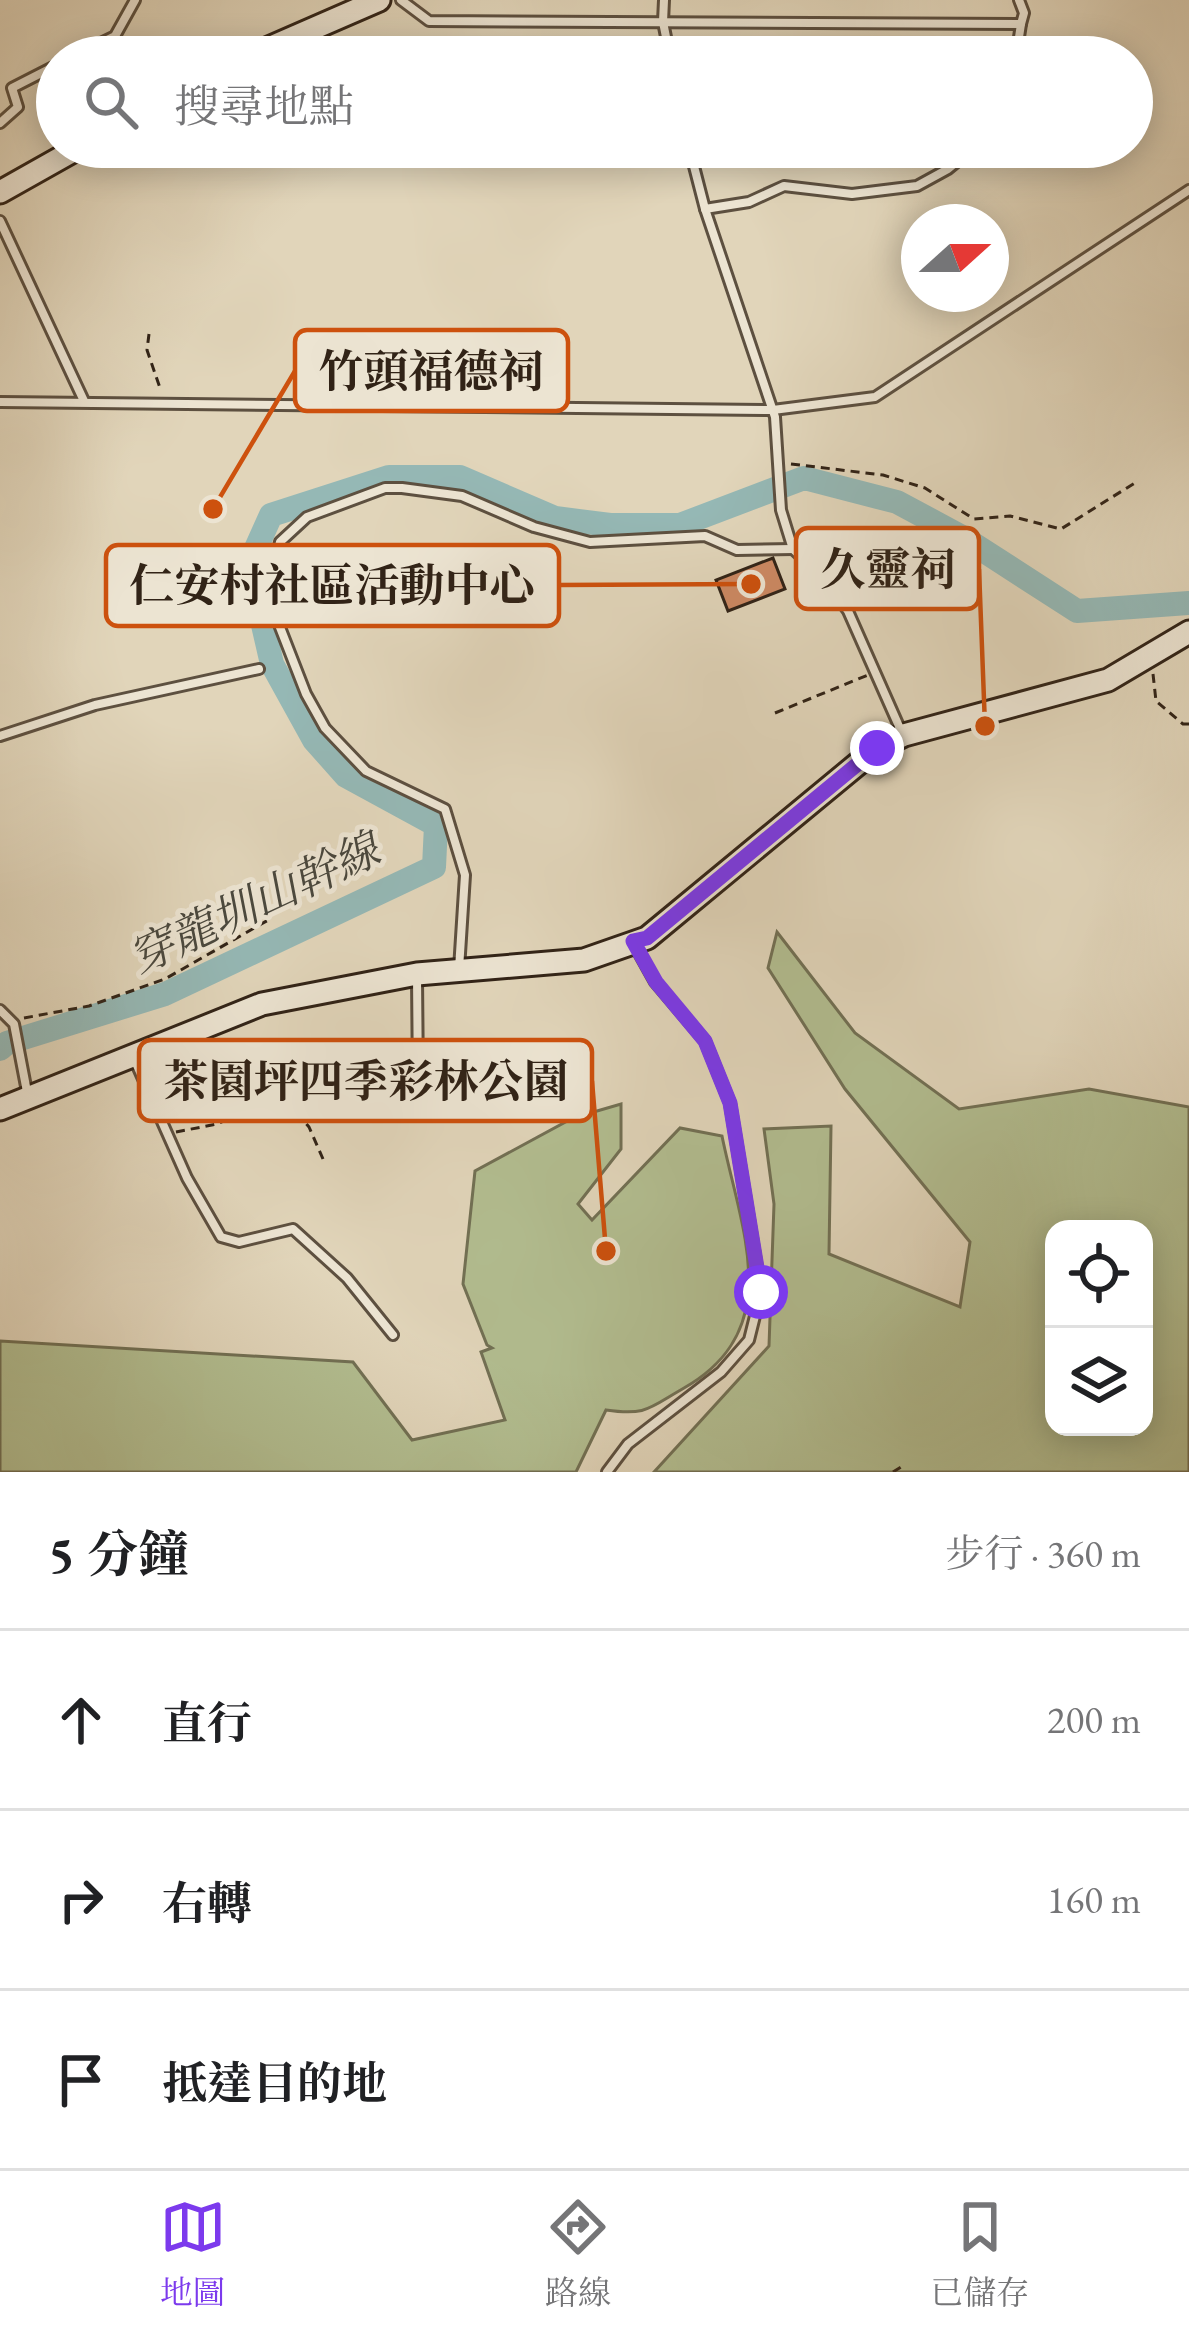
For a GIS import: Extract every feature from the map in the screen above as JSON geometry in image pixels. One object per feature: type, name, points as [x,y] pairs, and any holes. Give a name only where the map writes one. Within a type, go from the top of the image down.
[{"type":"street","points":[[296,36],[379,0]]},
{"type":"street","points":[[0,192],[43,168]]},
{"type":"street","points":[[0,1109],[262,1004],[417,974],[584,960],[647,938],[877,748],[904,735],[1108,680],[1189,632]]},
{"type":"lane","points":[[115,36],[135,0]]},
{"type":"lane","points":[[401,0],[429,21],[1021,24]]},
{"type":"lane","points":[[664,0],[666,36]]},
{"type":"lane","points":[[1019,0],[1024,13],[1019,36]]},
{"type":"lane","points":[[0,123],[18,107],[12,88],[36,76]]},
{"type":"lane","points":[[694,168],[773,410],[781,510],[793,549],[825,579],[848,611],[904,735]]},
{"type":"lane","points":[[705,209],[748,202],[784,186],[852,194],[917,186],[949,168]]},
{"type":"lane","points":[[0,402],[773,410],[875,397],[1189,190]]},
{"type":"lane","points":[[0,221],[84,401]]},
{"type":"lane","points":[[459,972],[465,875],[446,809],[366,771],[325,728],[306,694],[276,617],[270,582],[280,542],[308,517],[385,488],[402,488],[462,496],[534,527],[590,542],[705,536],[736,550],[793,549]]},
{"type":"lane","points":[[0,736],[95,705],[259,669]]},
{"type":"lane","points":[[607,1472],[628,1444],[735,1356],[756,1324],[761,1292],[730,1103],[705,1041],[656,982],[633,941]]},
{"type":"lane","points":[[417,974],[418,1084]]},
{"type":"lane","points":[[0,1010],[13,1022],[28,1097]]},
{"type":"lane","points":[[131,1054],[187,1178],[221,1237],[239,1242],[293,1229],[347,1278],[393,1335]]},
{"type":"path","points":[[149,334],[147,350],[166,404]]},
{"type":"path","points":[[777,467],[883,476],[925,488],[974,519],[1010,516],[1060,529],[1138,481]]},
{"type":"path","points":[[1150,655],[1156,701],[1189,724]]},
{"type":"path","points":[[775,713],[874,673]]},
{"type":"path","points":[[13,1022],[88,1006],[164,979],[270,920],[267,904]]},
{"type":"path","points":[[168,1134],[217,1124],[283,1096],[309,1127],[323,1159]]},
{"type":"path","points":[[893,1472],[901,1467]]},
{"type":"green space","points":[[777,932],[855,1033],[959,1109],[1089,1089],[1189,1107],[1189,1472],[654,1472],[769,1346],[774,1204],[764,1129],[831,1126],[829,1254],[960,1307],[970,1242],[845,1089],[768,968]]},
{"type":"green space","points":[[621,1104],[621,1149],[578,1204],[592,1220],[680,1128],[722,1136],[745,1241],[746,1307],[736,1337],[716,1364],[684,1388],[639,1411],[606,1410],[576,1472],[0,1472],[0,1341],[353,1362],[412,1440],[505,1420],[481,1352],[492,1348],[463,1284],[475,1171],[573,1118]]},
{"type":"building","points":[[773,558],[785,589],[728,611],[716,580]]},
{"type":"waterway","name":"穿龍圳山幹線","points":[[0,1049],[165,994],[434,867],[436,825],[346,776],[314,740],[272,664],[249,564],[271,515],[389,477],[460,477],[555,518],[610,525],[680,525],[804,478],[897,502],[964,538],[1077,611],[1189,603]]},
{"type":"place","name":"竹頭福德祠","points":[[213,509]]},
{"type":"place","name":"仁安村社區活動中心","points":[[751,584]]},
{"type":"place","name":"久靈祠","points":[[985,726]]},
{"type":"place","name":"茶園坪四季彩林公園","points":[[606,1251]]},
{"type":"route","points":[[761,1292],[730,1103],[705,1041],[656,982],[633,941],[647,938],[877,748]]}]
